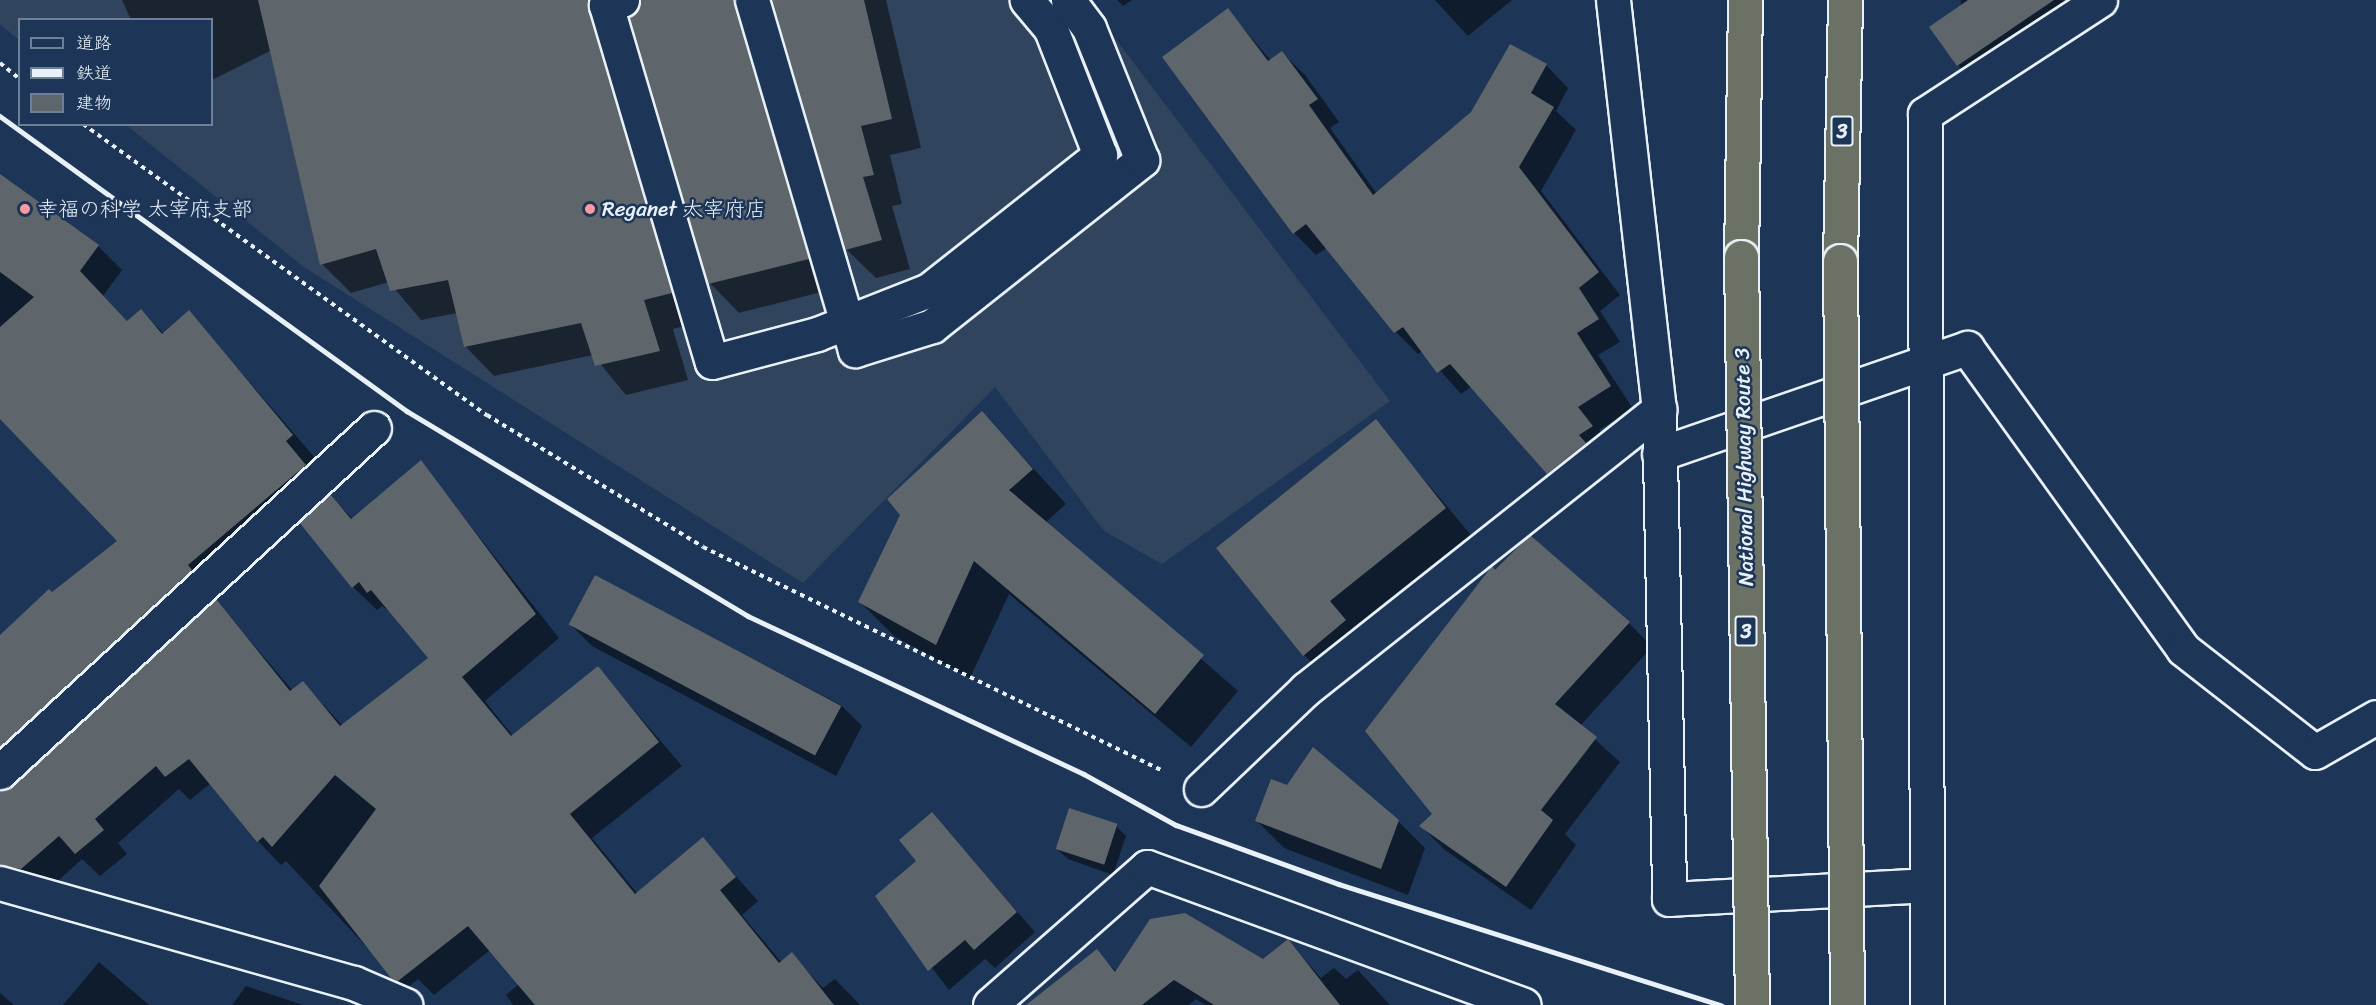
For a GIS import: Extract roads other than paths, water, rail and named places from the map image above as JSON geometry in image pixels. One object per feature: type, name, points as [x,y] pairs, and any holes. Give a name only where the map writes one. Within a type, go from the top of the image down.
[{"type":"highway","name":"National Highway Route 3","points":[[1745,0],[1740,257],[1752,1005]]},
{"type":"highway","name":"3","points":[[1845,0],[1840,261],[1847,1005]]},
{"type":"street","points":[[622,0],[606,5],[712,362],[847,322],[928,290],[1100,155],[1051,29],[1028,0]]},
{"type":"street","points":[[752,0],[855,350],[932,326],[1142,160],[1089,28],[1068,0]]},
{"type":"street","points":[[1612,0],[1659,409],[1669,899],[1927,885]]},
{"type":"street","points":[[1927,1005],[1922,362],[1925,114],[2100,0]]},
{"type":"street","points":[[1659,454],[1967,348],[2164,627],[2183,649],[2315,752],[2376,717]]},
{"type":"street","points":[[1201,789],[1306,689],[1659,409]]},
{"type":"street","points":[[0,772],[374,428]]},
{"type":"street","points":[[990,1005],[1147,867],[1524,1005]]},
{"type":"street","points":[[0,884],[346,994],[405,1005]]},
{"type":"railway","points":[[0,116],[407,411],[748,616],[1084,774],[1176,825],[1339,884],[1721,1005]]},
{"type":"place","name":"幸福の科学 太宰府支部","points":[[25,209]]},
{"type":"place","name":"Reganet 太宰府店","points":[[590,209]]}]
